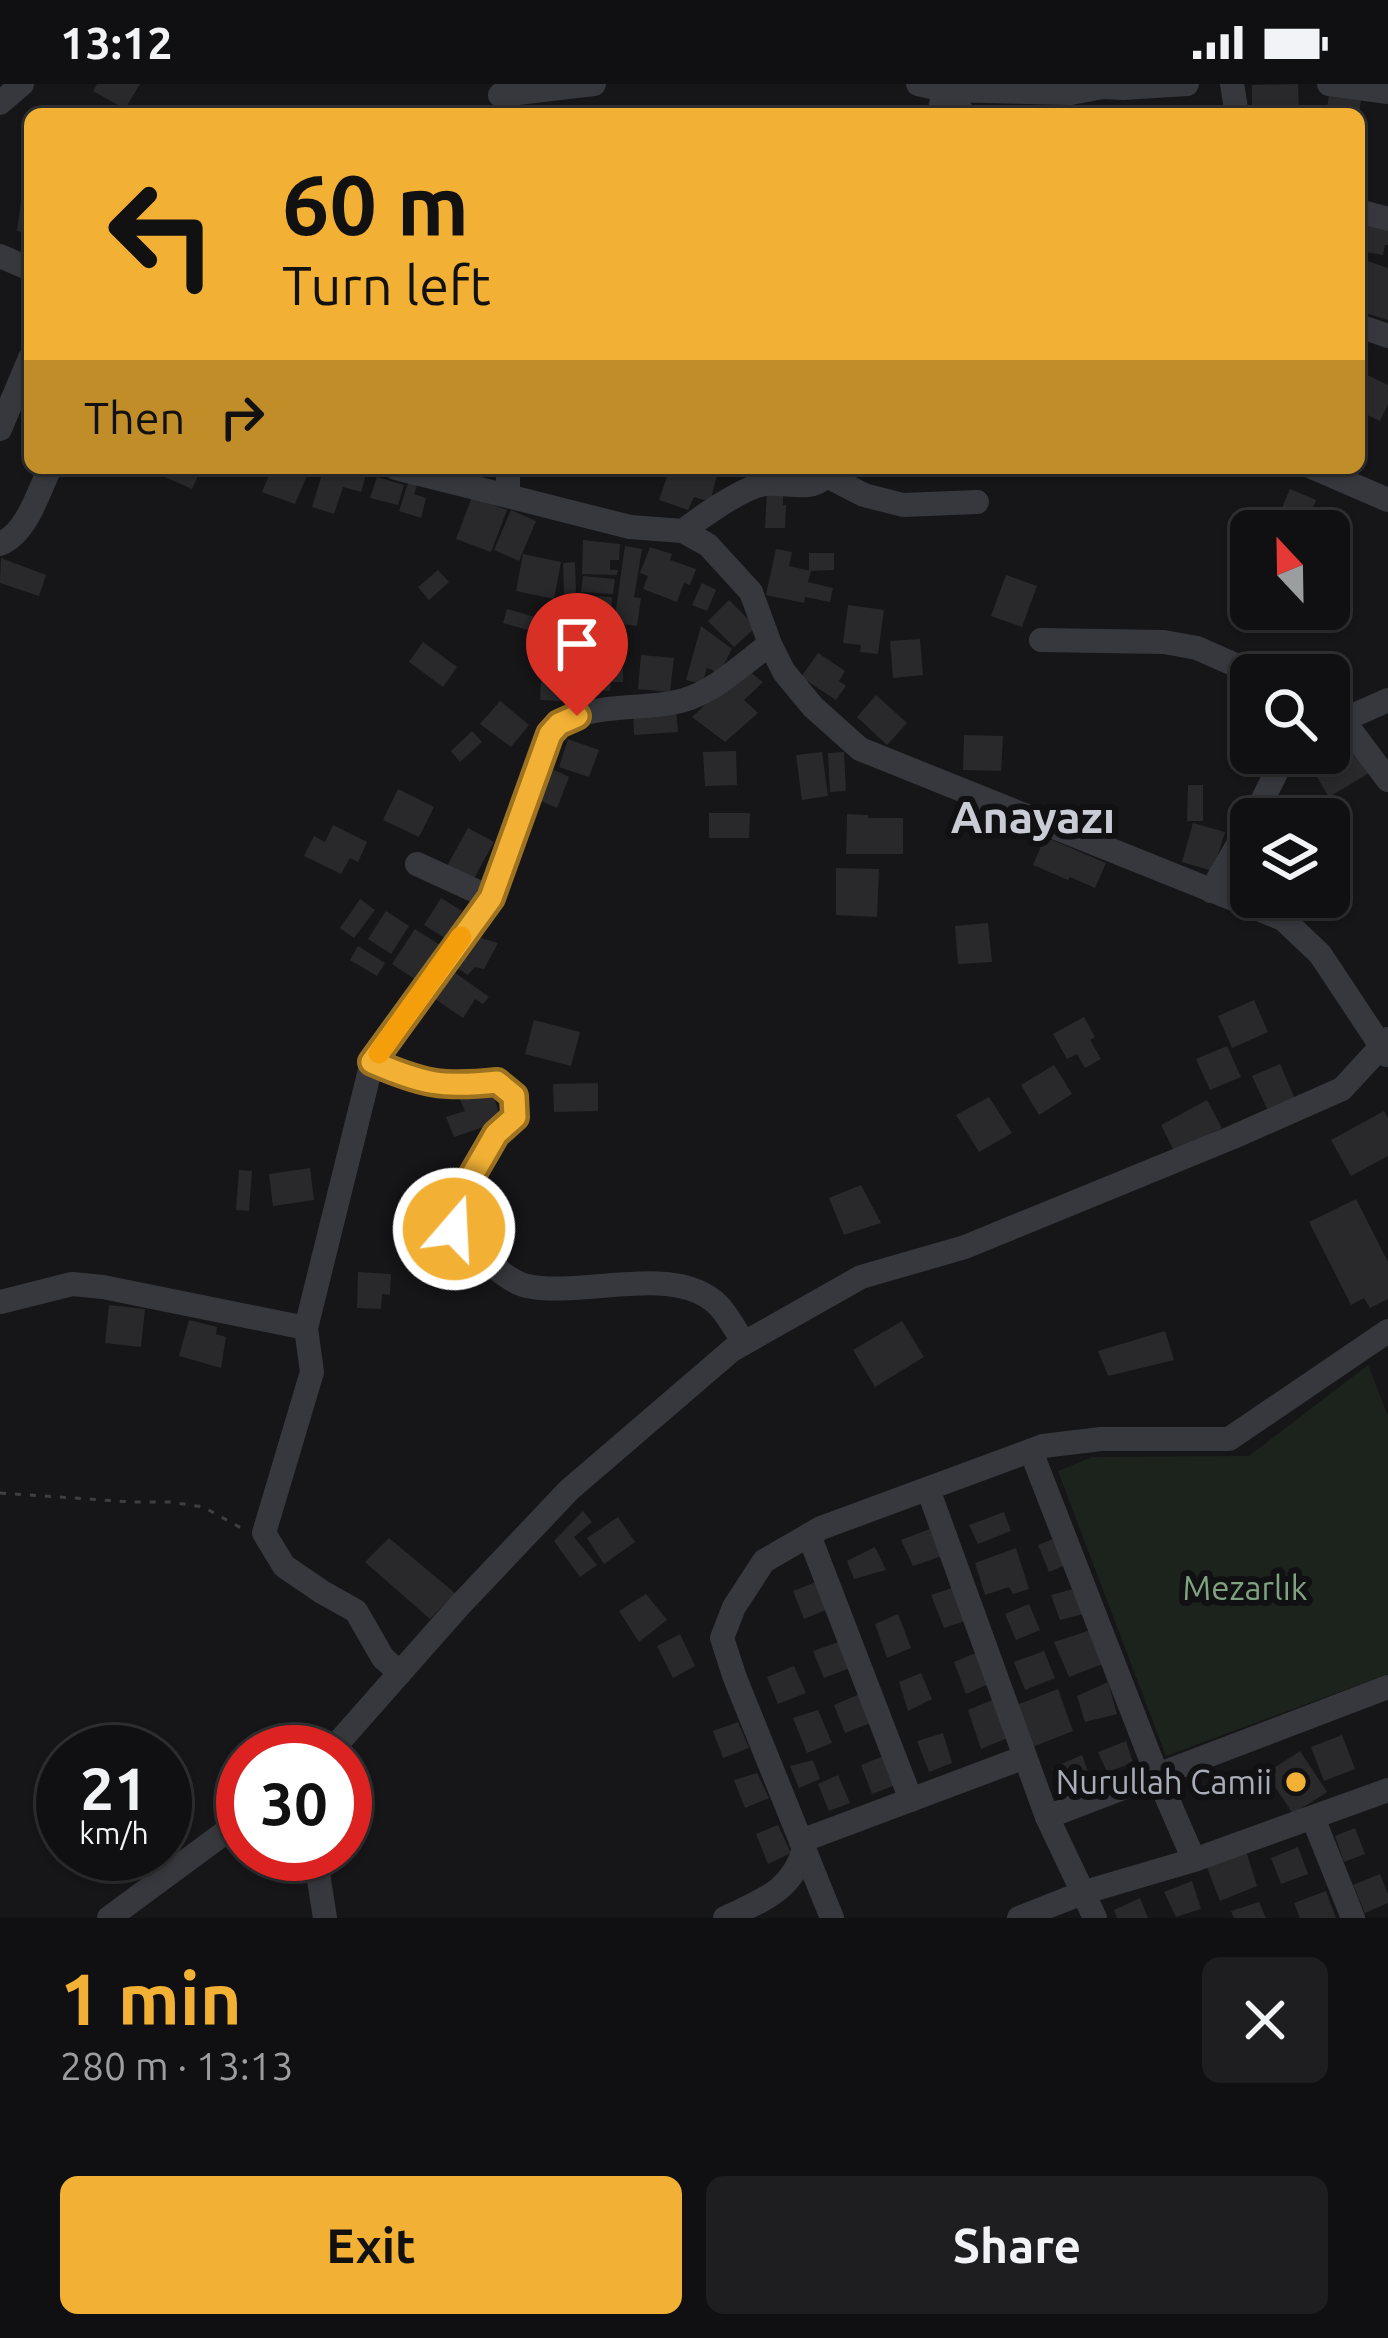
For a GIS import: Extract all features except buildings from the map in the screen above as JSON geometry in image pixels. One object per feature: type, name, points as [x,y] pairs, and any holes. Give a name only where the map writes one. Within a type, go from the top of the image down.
[{"type":"street","points":[[0,103],[22,84]]},
{"type":"street","points":[[500,98],[594,84]]},
{"type":"street","points":[[919,84],[942,102],[1032,88],[1071,93],[1187,84]]},
{"type":"street","points":[[1329,84],[1388,92]]},
{"type":"street","points":[[0,429],[24,372]]},
{"type":"street","points":[[0,544],[10,540],[23,523],[47,474]]},
{"type":"street","points":[[354,1725],[569,1490],[732,1350],[861,1277],[965,1247],[1342,1089],[1386,1047],[1320,954],[1283,920],[860,749],[813,707],[784,672],[751,592],[708,545],[683,531],[630,527],[422,474]]},
{"type":"street","points":[[508,474],[508,494]]},
{"type":"street","points":[[683,531],[704,514],[760,485],[813,486],[827,474]]},
{"type":"street","points":[[832,474],[864,495],[903,505],[977,502]]},
{"type":"street","points":[[1328,474],[1388,500]]},
{"type":"street","points":[[1041,640],[1165,642],[1197,648],[1230,663]]},
{"type":"street","points":[[400,1673],[382,1658],[356,1611],[284,1566],[264,1533],[312,1372],[307,1328],[372,1062],[491,898],[550,734],[559,724],[624,706],[691,698],[770,644]]},
{"type":"street","points":[[1350,714],[1388,700]]},
{"type":"street","points":[[1350,738],[1388,780]]},
{"type":"street","points":[[1210,891],[1230,857]]},
{"type":"street","points":[[417,864],[491,898]]},
{"type":"street","points":[[372,1062],[427,1083],[497,1082],[514,1096],[515,1117],[496,1134],[452,1210],[454,1229],[500,1270],[523,1285],[684,1285],[719,1306],[744,1343]]},
{"type":"street","points":[[0,1302],[73,1284],[307,1328]]},
{"type":"street","points":[[832,1918],[722,1638],[734,1607],[764,1561],[821,1528],[1031,1450],[1101,1438],[1229,1439],[1386,1341]]},
{"type":"street","points":[[1031,1450],[1194,1861]]},
{"type":"street","points":[[928,1489],[1047,1817],[1095,1918]]},
{"type":"street","points":[[808,1535],[911,1800]]},
{"type":"street","points":[[1047,1817],[1386,1694]]},
{"type":"street","points":[[725,1918],[766,1901],[791,1877],[802,1845],[1024,1757]]},
{"type":"street","points":[[1019,1918],[1388,1790]]},
{"type":"street","points":[[1313,1818],[1353,1918]]},
{"type":"street","points":[[109,1918],[216,1839]]},
{"type":"street","points":[[319,1881],[325,1918]]},
{"type":"path","points":[[0,1493],[203,1507],[247,1532],[264,1533]]},
{"type":"green space","name":"Mezarlık","points":[[1368,1365],[1388,1416],[1388,1674],[1166,1756],[1058,1471],[1092,1457],[1249,1456]]},
{"type":"slow traffic","points":[[379,1053],[461,937]]},
{"type":"place","name":"Nurullah Camii","points":[[1296,1782]]},
{"type":"district","name":"Anayazı","points":[[1033,817]]},
{"type":"route","points":[[454,1229],[452,1210],[496,1134],[515,1117],[514,1096],[497,1082],[427,1083],[372,1062],[491,898],[550,734],[577,716]]}]
